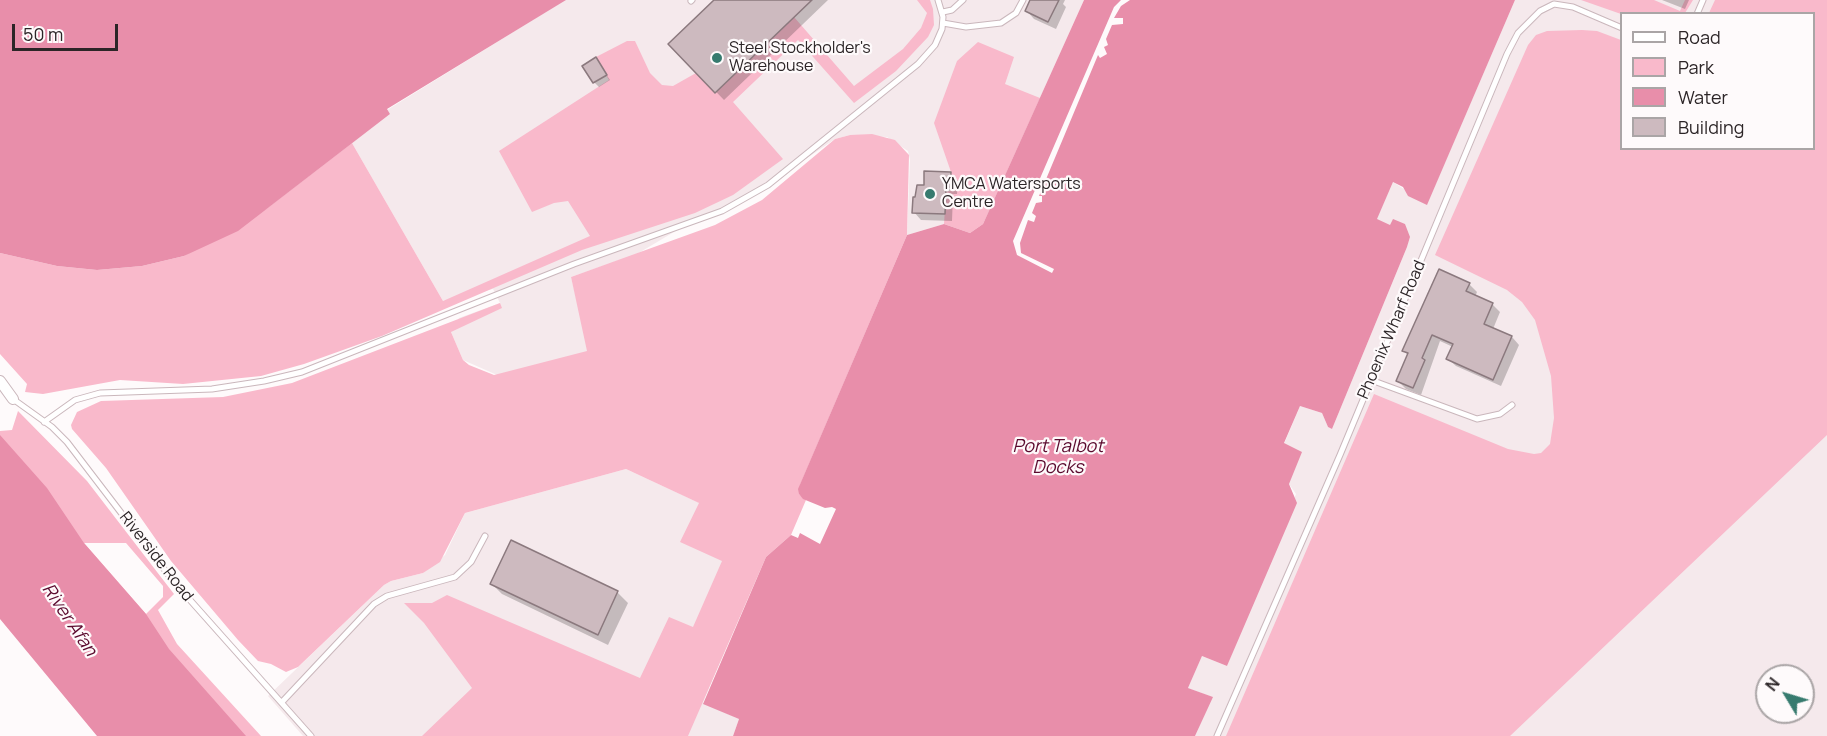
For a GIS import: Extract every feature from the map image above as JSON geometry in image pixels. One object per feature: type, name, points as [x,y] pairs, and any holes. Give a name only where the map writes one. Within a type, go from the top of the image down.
[{"type":"street","name":"Riverside Road","points":[[0,381],[13,399]]},
{"type":"lane","points":[[44,422],[75,400],[100,393],[212,389],[278,379],[302,372],[574,264],[722,211],[768,185],[910,72],[935,45],[943,23],[943,12],[938,0]]},
{"type":"lane","points":[[943,12],[952,10],[963,0]]},
{"type":"lane","points":[[943,23],[966,27],[1001,23],[1016,13],[1023,0]]},
{"type":"lane","name":"Phoenix Wharf Road","points":[[1217,736],[1371,380],[1507,54],[1518,33],[1540,10],[1554,4],[1573,7],[1620,27]]},
{"type":"lane","points":[[1371,380],[1477,419],[1500,414],[1512,405]]},
{"type":"lane","name":"Riverside Road","points":[[13,399],[67,442],[174,582],[311,736]]},
{"type":"lane","points":[[282,702],[380,599],[398,592],[449,581],[466,568],[485,536]]},
{"type":"shaded area","points":[[565,0],[1084,0],[985,220],[944,224],[907,235],[910,160],[908,151],[887,137],[850,135],[835,139],[750,197],[679,229],[637,254],[571,277],[606,423],[463,360],[451,332],[459,318],[500,303],[493,289],[443,301],[352,143],[390,114],[387,110]]},
{"type":"shaded area","points":[[1515,0],[1827,0],[1827,736],[1195,736],[1212,697],[1188,688],[1202,656],[1227,666],[1296,494],[1289,484],[1284,444],[1300,406],[1322,413],[1328,427],[1332,429],[1407,247],[1410,237],[1376,220],[1393,182],[1427,204]]},
{"type":"shaded area","points":[[626,469],[771,536],[703,703],[739,719],[733,736],[303,736],[268,696],[384,585],[423,573],[445,555],[465,513]]},
{"type":"green space","points":[[917,0],[930,0],[933,9],[934,25],[928,37],[896,71],[854,103],[798,40],[733,102],[783,159],[733,195],[695,213],[582,250],[382,336],[304,364],[261,376],[183,384],[120,380],[43,394],[25,392],[27,384],[0,354],[0,253],[57,266],[97,270],[142,266],[184,256],[266,209],[352,143],[443,301],[590,236],[568,201],[554,203],[532,212],[499,151],[609,80],[596,57],[627,41],[635,41],[650,73],[662,85],[673,86],[696,73],[715,93],[794,17],[854,86],[903,49],[921,28],[927,13]]},
{"type":"green space","points":[[1581,0],[1654,0],[1680,11],[1685,0],[1693,0],[1686,12],[1620,14]]},
{"type":"green space","points":[[1715,0],[1827,0],[1827,435],[1510,736],[1226,736],[1374,394],[1508,449],[1534,454],[1541,453],[1550,444],[1554,418],[1551,376],[1535,320],[1522,302],[1507,290],[1435,255],[1528,45],[1536,35],[1547,31],[1582,30],[1597,31],[1620,40],[1620,150],[1815,150],[1815,12],[1709,12]]},
{"type":"green space","points":[[978,42],[1014,57],[1005,84],[1040,98],[983,224],[970,233],[944,224],[946,192],[950,191],[951,172],[934,123],[957,61]]},
{"type":"green space","points":[[872,134],[895,140],[909,155],[907,235],[800,485],[799,494],[806,500],[791,535],[766,557],[688,736],[422,736],[472,688],[424,623],[404,603],[432,603],[447,595],[640,678],[669,617],[693,627],[722,561],[680,542],[699,503],[626,469],[465,513],[440,562],[423,573],[384,585],[298,667],[286,672],[271,664],[258,661],[238,640],[171,561],[106,468],[72,429],[71,425],[77,412],[101,401],[223,397],[292,383],[500,303],[502,308],[451,332],[463,360],[469,365],[494,375],[587,351],[571,277],[715,225],[762,200],[835,139],[850,135]]},
{"type":"green space","points":[[18,411],[87,481],[174,594],[158,610],[177,644],[261,736],[199,736],[0,458],[0,431],[12,430]],"holes":[[[84,543],[126,543],[163,586],[163,597],[146,614]]]},
{"type":"water","points":[[0,0],[566,0],[387,109],[390,114],[238,231],[184,256],[142,266],[97,270],[57,266],[0,253]]},
{"type":"water","name":"Port Talbot Docks","points":[[1084,0],[1515,0],[1427,205],[1408,196],[1403,187],[1393,182],[1377,219],[1390,225],[1393,219],[1405,224],[1410,237],[1407,247],[1332,429],[1328,427],[1322,413],[1300,406],[1284,443],[1302,452],[1289,484],[1297,503],[1227,666],[1202,656],[1188,688],[1213,697],[1195,736],[733,736],[739,719],[703,704],[766,557],[791,535],[798,538],[800,533],[820,544],[836,509],[825,508],[803,499],[798,489],[907,235],[944,224],[970,233],[983,224]]},
{"type":"water","name":"River Afan","points":[[0,435],[47,488],[84,543],[146,614],[169,649],[246,736],[97,736],[0,619]]},
{"type":"pier","points":[[1121,0],[1130,0],[1121,6],[1114,18],[1123,18],[1123,24],[1112,25],[1106,39],[1108,45],[1104,47],[1107,54],[1100,58],[1098,55],[1039,196],[1042,196],[1042,202],[1036,203],[1032,213],[1036,216],[1034,222],[1028,220],[1020,243],[1021,253],[1054,269],[1052,273],[1017,255],[1013,241],[1114,7]]},
{"type":"building","name":"Steel Stockholder's Warehouse","points":[[714,0],[812,0],[715,93],[668,44]]},
{"type":"building","points":[[1030,0],[1059,0],[1048,22],[1025,11]]},
{"type":"building","points":[[596,57],[607,75],[593,83],[582,66]]},
{"type":"building","name":"YMCA Watersports Centre","points":[[924,171],[951,172],[950,187],[946,187],[945,214],[912,213],[913,197],[915,197],[917,185],[924,185]]},
{"type":"building","points":[[1439,269],[1470,283],[1466,291],[1493,303],[1484,324],[1512,336],[1493,380],[1446,359],[1453,344],[1432,335],[1422,358],[1425,360],[1413,388],[1396,381],[1408,353],[1402,351]]},
{"type":"building","points":[[511,540],[618,591],[598,635],[490,584]]},
{"type":"place","name":"Steel Stockholder's Warehouse","points":[[717,58]]},
{"type":"place","name":"YMCA Watersports Centre","points":[[930,194]]}]
